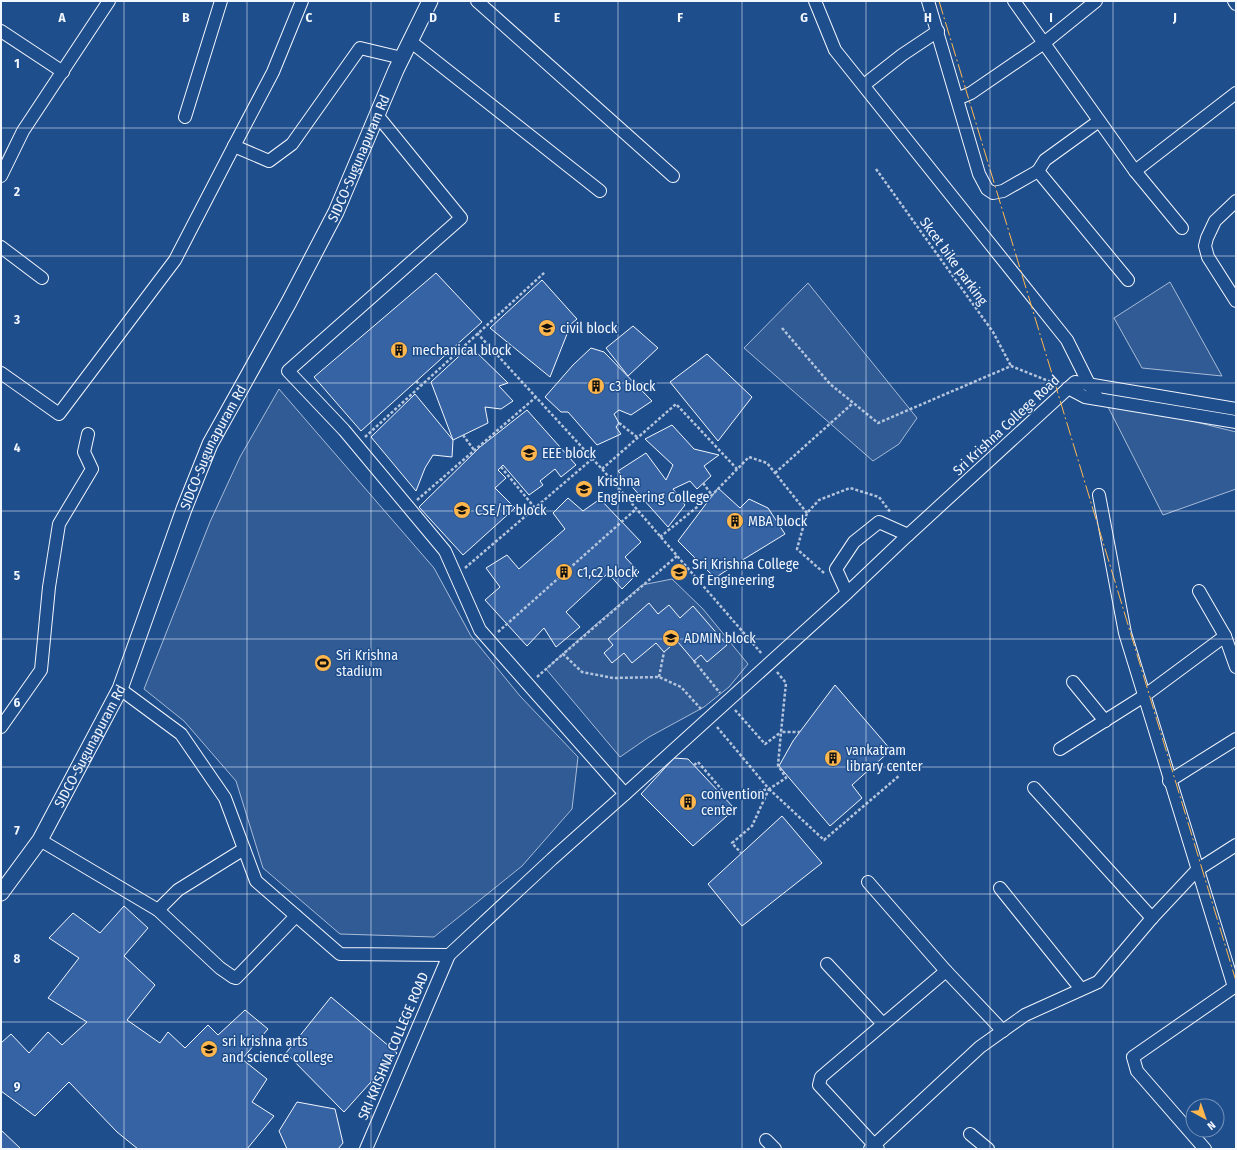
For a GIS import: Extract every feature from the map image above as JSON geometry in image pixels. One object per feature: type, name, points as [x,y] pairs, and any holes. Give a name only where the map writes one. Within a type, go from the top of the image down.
[{"type":"street","points":[[1,176],[23,131],[109,1]]},
{"type":"street","points":[[185,117],[221,1]]},
{"type":"street","points":[[1,373],[59,414],[175,260],[274,72],[302,1]]},
{"type":"street","name":"SIDCO-Sugunapuram Rd","points":[[1,893],[40,840],[120,689],[184,508],[210,444],[289,302],[336,212],[402,58],[430,1]]},
{"type":"street","points":[[477,1],[673,176]]},
{"type":"street","points":[[815,1],[835,50],[1067,340],[1098,399]]},
{"type":"street","points":[[928,1],[979,174],[987,189],[993,193],[1003,191],[1038,170],[1045,160],[1099,120]]},
{"type":"street","points":[[1014,1],[1136,171],[1182,228]]},
{"type":"street","points":[[957,100],[971,94],[1044,43],[1096,1]]},
{"type":"street","points":[[1,31],[63,72]]},
{"type":"street","points":[[869,81],[902,55],[938,31]]},
{"type":"street","points":[[410,41],[600,192]]},
{"type":"street","points":[[234,146],[270,161],[292,144],[360,48],[402,58]]},
{"type":"street","points":[[1136,171],[1236,93]]},
{"type":"street","points":[[377,115],[461,218],[288,371],[356,445],[445,551],[480,630],[626,794]]},
{"type":"street","points":[[1038,170],[1128,280]]},
{"type":"street","points":[[1236,201],[1215,221],[1205,246],[1208,257],[1236,301]]},
{"type":"street","points":[[1,248],[42,278]]},
{"type":"street","name":"Sri Krishna College Road","points":[[448,955],[552,859],[626,794],[847,593],[1075,382],[1236,409]]},
{"type":"street","points":[[1068,388],[1085,397],[1236,422]]},
{"type":"street","points":[[1,727],[41,670],[49,587],[59,524],[92,469],[84,452],[88,434]]},
{"type":"street","points":[[1099,495],[1124,633],[1235,989],[1133,1057],[1137,1071],[1205,1149]]},
{"type":"street","points":[[847,593],[836,569],[854,542],[879,522],[908,536]]},
{"type":"street","points":[[1199,591],[1225,636],[1236,667]]},
{"type":"street","points":[[1060,749],[1144,696],[1225,636]]},
{"type":"street","points":[[1073,682],[1105,721]]},
{"type":"street","points":[[120,689],[181,734],[225,798],[256,881],[340,954],[448,955]]},
{"type":"street","points":[[1169,781],[1236,739]]},
{"type":"street","points":[[1034,788],[1152,918]]},
{"type":"street","points":[[40,840],[158,910],[220,968],[236,978],[296,916]]},
{"type":"street","points":[[946,971],[821,1077],[818,1082],[819,1086],[874,1148],[980,1047],[1026,1015],[1098,982],[1152,918],[1197,870],[1236,845]]},
{"type":"street","points":[[158,910],[178,890],[244,849]]},
{"type":"street","points":[[868,882],[946,971],[1003,1031]]},
{"type":"street","points":[[1000,888],[1081,989]]},
{"type":"street","name":"SRI KRISHNA COLLEGE ROAD","points":[[366,1149],[448,955]]},
{"type":"street","points":[[827,964],[883,1024]]},
{"type":"street","points":[[970,1134],[988,1149]]},
{"type":"street","points":[[766,1140],[775,1149]]},
{"type":"path","name":"Skcet bike parking","points":[[876,169],[993,332],[1011,366]]},
{"type":"path","points":[[356,445],[545,272]]},
{"type":"path","points":[[782,328],[830,384],[878,423],[1011,366],[1068,388]]},
{"type":"path","points":[[477,333],[602,469],[786,683],[778,765],[786,778],[769,789],[734,796],[722,790],[698,762],[694,765]]},
{"type":"path","points":[[416,381],[420,385]]},
{"type":"path","points":[[408,507],[536,397]]},
{"type":"path","points":[[775,473],[853,403]]},
{"type":"path","points":[[602,469],[676,404],[737,469]]},
{"type":"path","points":[[619,423],[637,437]]},
{"type":"path","points":[[463,435],[474,450]]},
{"type":"path","points":[[660,536],[712,495],[750,457],[767,463],[807,513]]},
{"type":"path","points":[[456,576],[592,459]]},
{"type":"path","points":[[500,467],[535,508]]},
{"type":"path","points":[[440,479],[445,482]]},
{"type":"path","points":[[703,483],[712,495]]},
{"type":"path","points":[[824,573],[796,549],[807,513],[819,500],[850,488],[879,497],[908,536]]},
{"type":"path","points":[[489,640],[636,509]]},
{"type":"path","points":[[529,685],[677,556]]},
{"type":"path","points":[[659,677],[664,652]]},
{"type":"path","points":[[563,654],[582,672],[613,678],[659,677],[681,687],[769,789],[824,840],[900,775]]},
{"type":"path","points":[[694,661],[765,744],[781,732],[800,732]]},
{"type":"path","points":[[741,854],[732,843],[752,826],[769,789]]},
{"type":"shaded area","points":[[1170,282],[1222,376],[1142,368],[1114,318]]},
{"type":"shaded area","points":[[808,283],[917,418],[899,444],[873,461],[744,348]]},
{"type":"shaded area","name":"Sri Krishna stadium","points":[[279,389],[434,568],[471,636],[520,696],[578,757],[572,809],[522,866],[434,937],[340,934],[263,868],[236,781],[184,721],[144,689],[210,522],[240,457]]},
{"type":"shaded area","points":[[1104,399],[1236,432],[1236,489],[1163,515]]},
{"type":"shaded area","points":[[672,579],[703,609],[748,664],[729,687],[704,707],[649,737],[620,757],[546,669],[642,585]]},
{"type":"building","name":"mechanical block","points":[[436,273],[482,322],[361,431],[314,377]]},
{"type":"building","points":[[542,280],[577,319],[571,324],[550,377],[490,328]]},
{"type":"building","points":[[633,326],[658,348],[628,376],[606,348]]},
{"type":"building","points":[[470,346],[508,383],[499,386],[513,401],[501,409],[485,407],[488,423],[453,440],[431,382]]},
{"type":"building","name":"c3 block","points":[[591,348],[604,352],[652,401],[631,415],[619,410],[614,414],[619,423],[616,427],[621,434],[597,445],[568,412],[561,412],[545,397],[573,365]]},
{"type":"building","points":[[707,354],[752,397],[718,441],[670,382]]},
{"type":"building","points":[[415,394],[453,440],[452,457],[433,455],[425,468],[416,491],[371,437]]},
{"type":"building","points":[[527,410],[576,465],[561,477],[555,469],[540,481],[543,485],[529,495],[503,465],[498,470],[506,478],[495,488],[515,508],[463,555],[419,507],[480,447]]},
{"type":"building","points":[[672,425],[694,449],[719,455],[704,466],[711,476],[697,489],[690,481],[673,489],[685,505],[668,527],[618,471],[646,453],[666,480],[673,465],[645,439]]},
{"type":"building","name":"MBA block","points":[[718,488],[740,508],[749,499],[768,508],[785,534],[715,578],[678,541]]},
{"type":"building","name":"c1,c2 block","points":[[568,498],[583,511],[600,499],[641,542],[625,557],[639,572],[622,589],[608,573],[566,612],[580,627],[556,647],[544,628],[527,646],[485,600],[500,587],[486,568],[507,555],[519,569],[565,529],[553,513]]},
{"type":"building","points":[[649,603],[658,614],[669,605],[680,618],[693,606],[727,645],[707,662],[701,655],[694,661],[677,641],[664,652],[656,643],[632,663],[624,653],[612,663],[604,653],[613,645],[608,639]]},
{"type":"building","name":"vankatram library center","points":[[835,685],[891,750],[852,785],[862,798],[830,826],[779,766],[793,741]]},
{"type":"building","name":"convention center","points":[[674,758],[688,759],[735,809],[693,846],[641,794]]},
{"type":"building","points":[[782,816],[822,863],[742,926],[708,884]]},
{"type":"building","points":[[124,906],[148,928],[124,956],[155,985],[127,1020],[160,1043],[168,1032],[185,1048],[208,1025],[218,1035],[245,1010],[268,1029],[242,1059],[267,1079],[252,1102],[274,1116],[247,1149],[138,1149],[117,1132],[69,1082],[35,1116],[1,1091],[1,1043],[11,1034],[29,1053],[48,1032],[62,1045],[87,1022],[48,998],[79,958],[49,938],[73,913],[100,933]]},
{"type":"building","points":[[331,997],[397,1053],[344,1112],[286,1053]]},
{"type":"building","points":[[297,1102],[335,1109],[343,1143],[338,1149],[287,1149],[279,1131]]},
{"type":"building","points":[[1,1130],[21,1149],[1,1149]]},
{"type":"power","points":[[939,1],[1236,981]]},
{"type":"place","name":"civil block","points":[[547,328]]},
{"type":"place","name":"mechanical block","points":[[399,350]]},
{"type":"place","name":"c3 block","points":[[596,386]]},
{"type":"place","name":"EEE block","points":[[529,453]]},
{"type":"place","name":"Krishna Engineering College","points":[[584,489]]},
{"type":"place","name":"CSE/IT block","points":[[462,510]]},
{"type":"place","name":"MBA block","points":[[735,521]]},
{"type":"place","name":"c1,c2 block","points":[[564,572]]},
{"type":"place","name":"Sri Krishna College of Engineering","points":[[679,572]]},
{"type":"place","name":"ADMIN block","points":[[671,638]]},
{"type":"place","name":"Sri Krishna stadium","points":[[323,663]]},
{"type":"place","name":"vankatram library center","points":[[833,758]]},
{"type":"place","name":"convention center","points":[[688,802]]},
{"type":"place","name":"sri krishna arts and science college","points":[[209,1049]]}]
